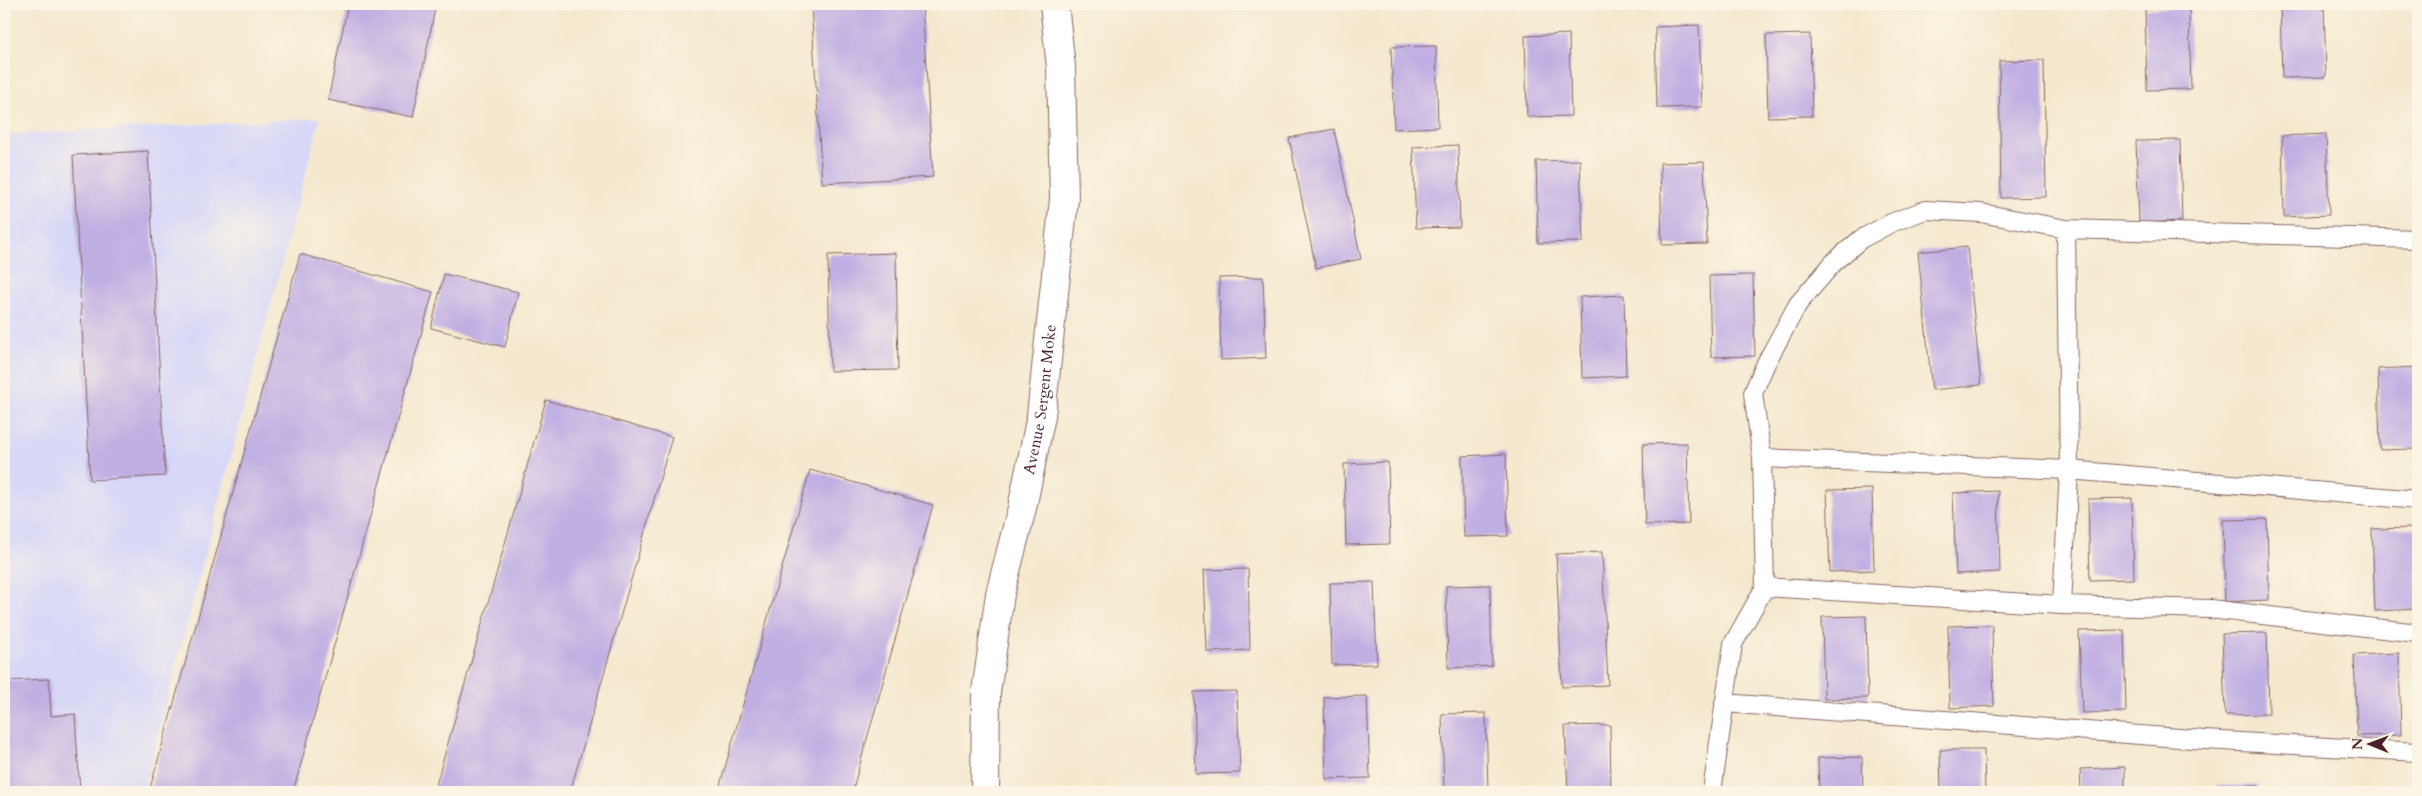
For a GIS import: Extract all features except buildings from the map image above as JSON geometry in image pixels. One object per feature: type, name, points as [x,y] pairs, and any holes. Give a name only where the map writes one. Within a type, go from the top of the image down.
[{"type":"main road","name":"Avenue Sergent Moke","points":[[985,792],[986,692],[1000,594],[1022,508],[1042,416],[1064,199],[1061,67],[1054,4]]},
{"type":"lane","points":[[1712,792],[1733,644],[1765,587],[1762,458],[1752,393],[1798,304],[1835,261],[1861,239],[1891,223],[1926,210],[1981,213],[2066,229],[2418,239]]},
{"type":"lane","points":[[2062,605],[2069,470],[2066,229]]},
{"type":"lane","points":[[1762,458],[2069,470],[2418,500]]},
{"type":"lane","points":[[1765,587],[2062,605],[2210,609],[2418,633]]},
{"type":"lane","points":[[1724,703],[2205,740],[2418,752]]},
{"type":"shaded area","points":[[320,118],[143,792],[4,792],[4,135]]}]
